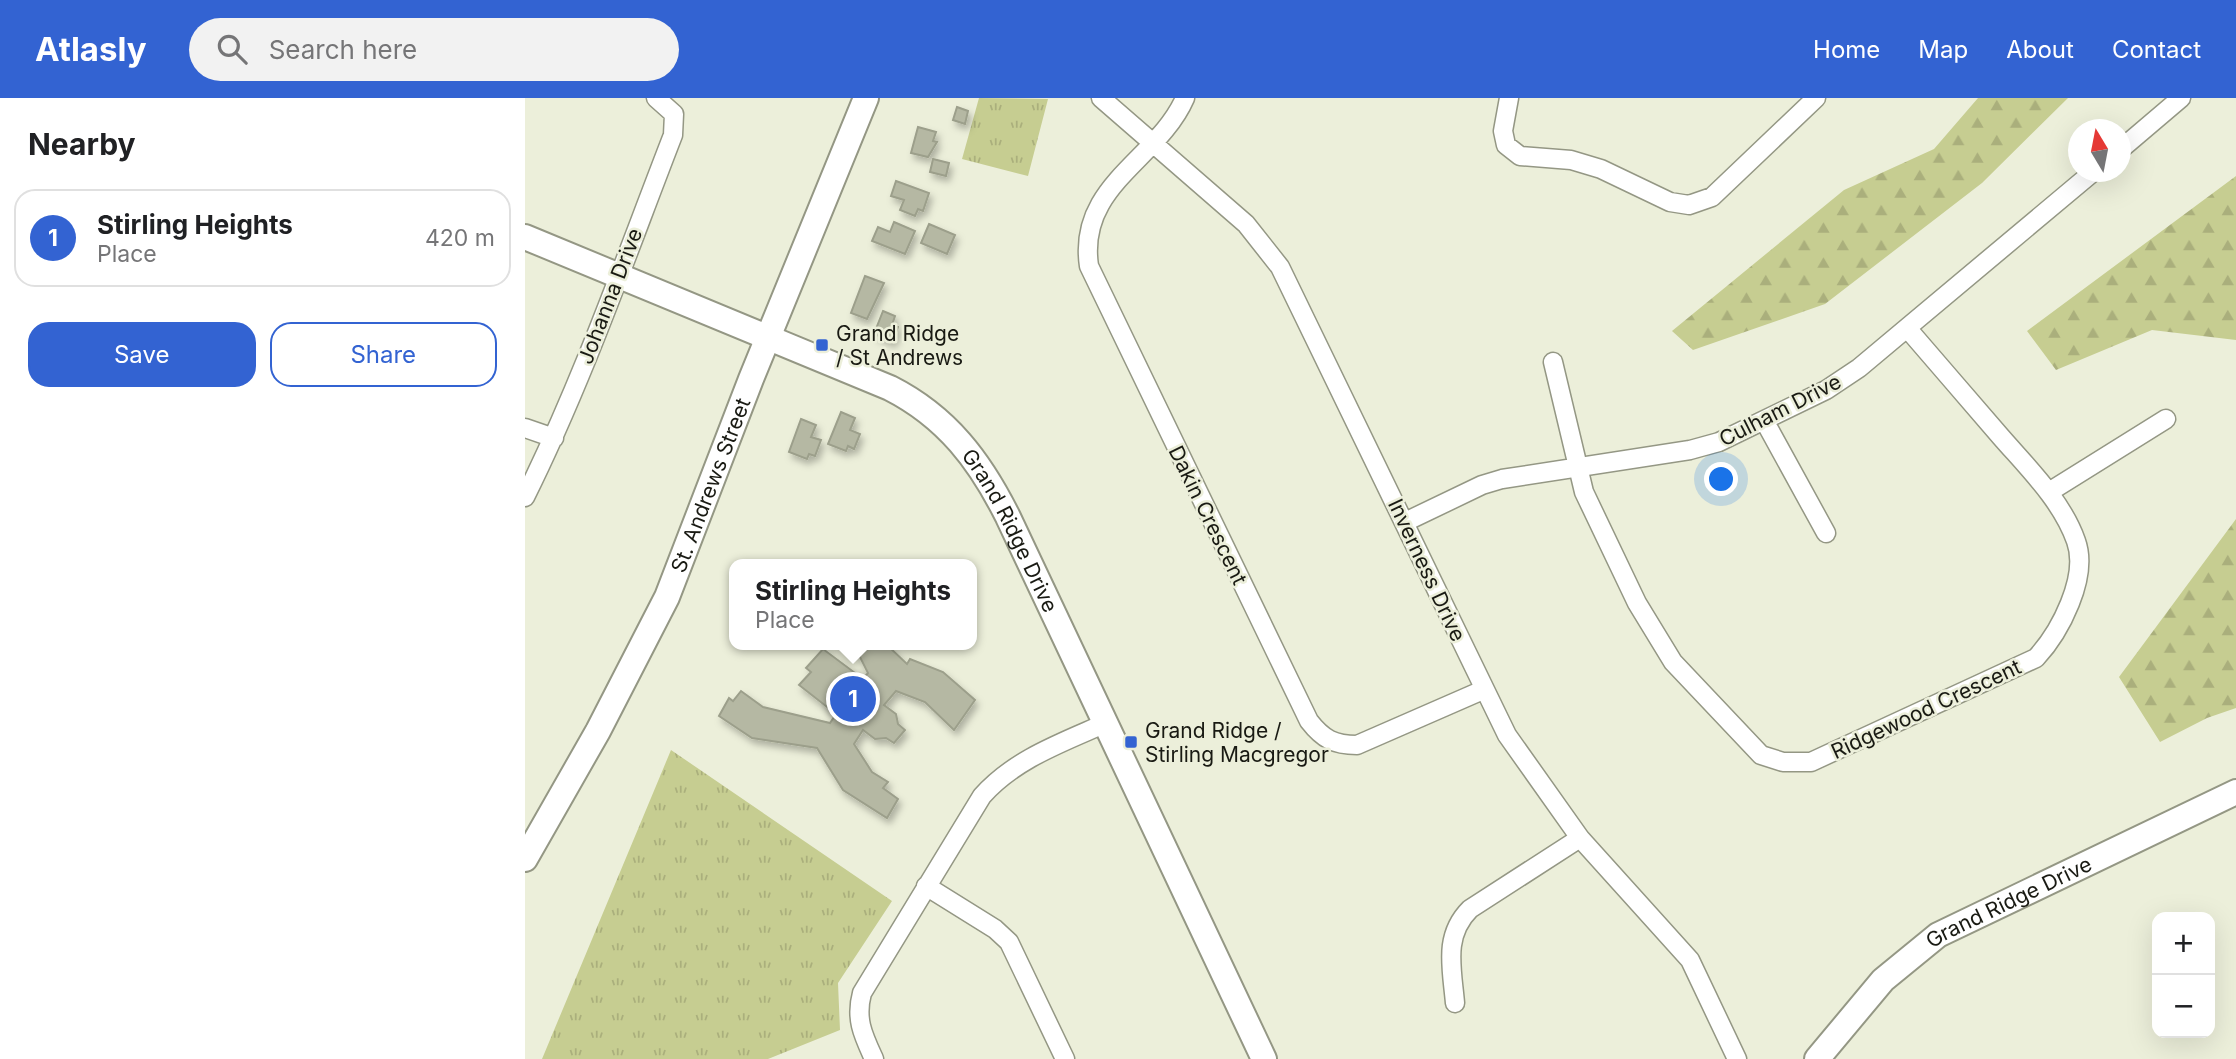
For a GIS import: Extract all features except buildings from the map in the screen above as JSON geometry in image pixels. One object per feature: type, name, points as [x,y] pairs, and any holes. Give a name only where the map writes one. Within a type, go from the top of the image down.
[{"type":"street","name":"Johanna Drive","points":[[525,497],[554,438],[673,135],[674,114],[656,98]]},
{"type":"street","name":"St. Andrews Street","points":[[525,859],[598,731],[667,597],[866,98]]},
{"type":"street","name":"Inverness Drive","points":[[1101,98],[1153,140],[1246,224],[1280,267],[1507,735],[1580,838],[1689,960],[1737,1059]]},
{"type":"street","name":"Dakin Crescent","points":[[1185,98],[1178,113],[1101,202],[1089,226],[1086,246],[1089,266],[1309,721],[1320,735],[1337,745],[1357,746],[1483,690]]},
{"type":"street","points":[[1510,98],[1503,131],[1506,145],[1520,156],[1571,160],[1601,169],[1670,202],[1689,205],[1712,197],[1816,98]]},
{"type":"street","points":[[2131,140],[2181,98]]},
{"type":"street","name":"Culham Drive","points":[[1405,522],[1482,485],[1577,466],[1690,450],[1765,422],[1826,390],[1907,328],[2081,182]]},
{"type":"street","name":"Grand Ridge Drive","points":[[525,237],[915,401],[961,440],[997,494],[1265,1059]]},
{"type":"street","name":"Ridgewood Crescent","points":[[1553,362],[1584,492],[1637,603],[1673,662],[1761,755],[1783,762],[1811,762],[2036,658],[2055,637],[2067,611],[2078,566],[2077,542],[2049,492],[1907,328]]},
{"type":"street","points":[[2049,492],[2166,419]]},
{"type":"street","points":[[1765,422],[1826,533]]},
{"type":"street","points":[[525,428],[554,438]]},
{"type":"street","points":[[874,1059],[859,1026],[858,1008],[862,993],[982,796],[1000,776],[1024,760],[1106,723]]},
{"type":"street","name":"Grand Ridge Drive","points":[[1817,1059],[1883,980],[1938,935],[2236,792]]},
{"type":"street","points":[[1455,1003],[1450,951],[1452,933],[1459,920],[1470,909],[1580,838]]},
{"type":"street","points":[[926,886],[995,929],[1009,942],[1065,1059]]},
{"type":"green space","points":[[979,98],[1048,99],[1028,176],[962,159]]},
{"type":"green space","points":[[1978,98],[2068,98],[1982,183],[1825,304],[1693,350],[1672,331],[1844,190],[1934,149]]},
{"type":"green space","points":[[2236,176],[2236,340],[2152,330],[2056,370],[2027,331]]},
{"type":"green space","points":[[2236,519],[2236,708],[2207,718],[2160,742],[2119,677]]},
{"type":"green space","points":[[671,750],[892,901],[838,983],[840,1030],[768,1059],[542,1059]]},
{"type":"place","name":"Grand Ridge / St Andrews","points":[[822,345]]},
{"type":"place","name":"Stirling Heights","points":[[853,699]]},
{"type":"place","name":"Grand Ridge / Stirling Macgregor","points":[[1131,742]]}]
